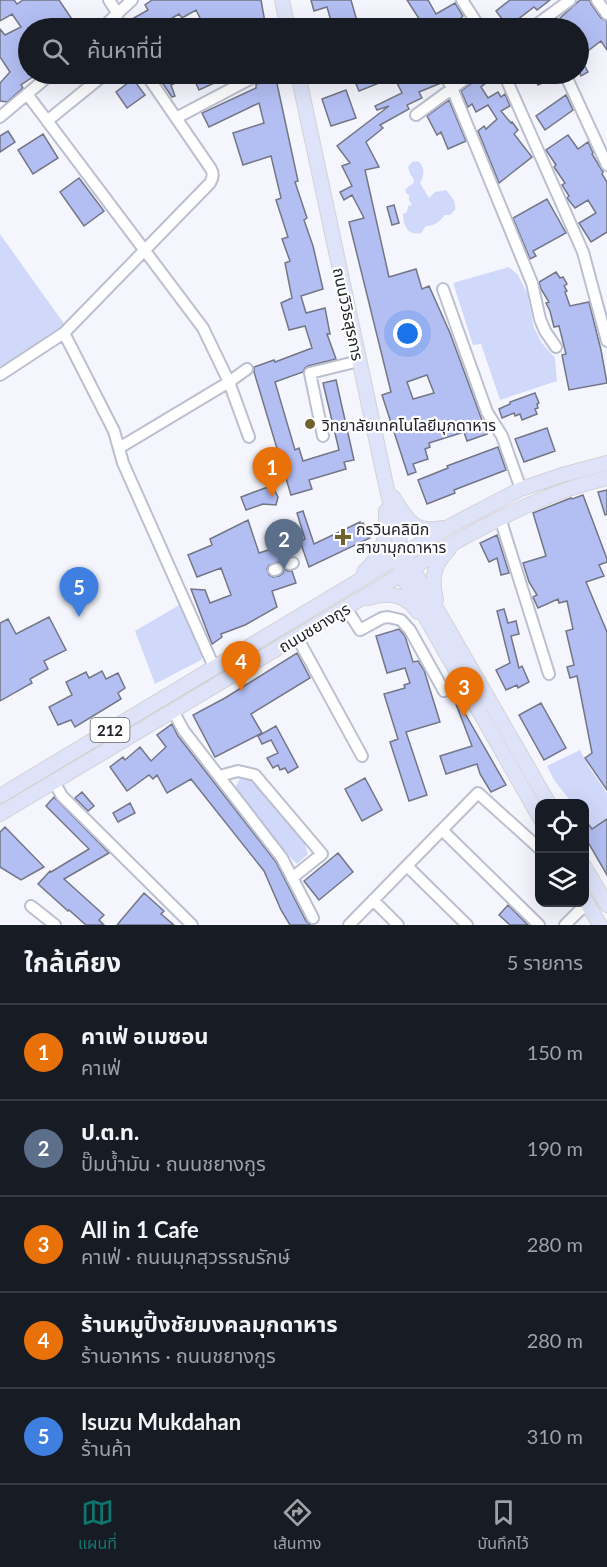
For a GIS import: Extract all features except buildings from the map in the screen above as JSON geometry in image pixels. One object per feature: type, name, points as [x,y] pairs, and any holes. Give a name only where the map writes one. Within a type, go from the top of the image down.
[{"type":"main road","points":[[282,0],[286,18]]},
{"type":"main road","name":"ถนนวิวิธสุรการ","points":[[299,84],[403,555]]},
{"type":"main road","name":"ถนนชยางกูร","points":[[0,796],[450,526],[521,489],[607,463]]},
{"type":"main road","name":"ถนนชยางกูร","points":[[0,814],[459,540],[546,496],[607,478]]},
{"type":"main road","points":[[386,485],[406,517],[416,527],[436,529],[450,526]]},
{"type":"main road","points":[[342,591],[369,568],[379,555],[386,539],[386,485]]},
{"type":"main road","points":[[440,613],[433,586],[434,572],[440,558],[459,540]]},
{"type":"main road","points":[[403,555],[428,622],[535,809]]},
{"type":"main road","points":[[407,570],[440,613],[546,799]]},
{"type":"main road","points":[[349,605],[373,597],[386,595],[398,597],[408,601],[428,622]]},
{"type":"main road","points":[[512,770],[526,763]]},
{"type":"main road","points":[[589,871],[603,887],[607,905]]},
{"type":"main road","points":[[589,906],[600,925]]},
{"type":"street","points":[[109,0],[118,14]]},
{"type":"street","points":[[115,18],[132,0]]},
{"type":"street","points":[[462,0],[474,18]]},
{"type":"street","points":[[549,18],[570,0]]},
{"type":"street","points":[[597,0],[607,14]]},
{"type":"street","points":[[1,114],[39,84]]},
{"type":"street","points":[[47,121],[93,84]]},
{"type":"street","points":[[0,375],[63,333],[210,183],[213,175],[211,169],[153,84]]},
{"type":"street","points":[[176,118],[242,84]]},
{"type":"street","points":[[450,84],[532,283],[540,319],[556,347]]},
{"type":"street","points":[[416,115],[458,84]]},
{"type":"street","points":[[508,84],[583,252],[607,341]]},
{"type":"street","points":[[570,84],[607,165]]},
{"type":"street","points":[[27,94],[203,328],[229,382],[249,437]]},
{"type":"street","points":[[443,289],[487,412],[502,436],[521,489]]},
{"type":"street","points":[[63,333],[114,431],[123,463],[214,667]]},
{"type":"street","points":[[323,435],[310,373],[359,361]]},
{"type":"street","points":[[119,448],[247,369]]},
{"type":"street","points":[[500,518],[549,674]]},
{"type":"street","points":[[349,605],[360,630],[382,618],[401,620],[410,630],[444,691],[462,683]]},
{"type":"street","points":[[297,637],[362,756]]},
{"type":"street","points":[[173,711],[184,730],[282,858],[313,918]]},
{"type":"street","points":[[219,776],[238,771],[255,774],[322,854],[292,878]]},
{"type":"street","points":[[54,782],[62,796],[192,925]]},
{"type":"street","points":[[349,925],[478,793],[535,844]]},
{"type":"street","points":[[442,830],[539,925]]},
{"type":"street","points":[[407,866],[467,925]]},
{"type":"street","points":[[373,900],[398,925]]},
{"type":"street","points":[[31,906],[55,925]]},
{"type":"street","points":[[565,925],[582,907]]},
{"type":"shaded area","points":[[418,161],[424,171],[420,183],[429,198],[435,192],[446,190],[453,199],[455,210],[416,234],[407,229],[403,214],[407,212],[408,206],[412,205],[405,190],[413,184],[414,180],[408,167],[412,162]]},
{"type":"shaded area","points":[[0,234],[65,325],[0,367]]},
{"type":"shaded area","points":[[509,267],[518,275],[527,293],[534,328],[542,343],[555,358],[557,381],[500,400],[481,344],[473,345],[453,283]]},
{"type":"shaded area","points":[[181,604],[202,657],[201,660],[155,684],[135,631]]},
{"type":"shaded area","points":[[580,750],[607,793],[607,819],[602,822],[597,838],[589,826],[589,799],[569,799],[554,780],[547,766]]},
{"type":"shaded area","points":[[241,777],[257,784],[304,842],[308,854],[297,864],[254,817],[236,786]]},
{"type":"place","name":"วิทยาลัยเทคโนโลยีมุกดาหาร","points":[[310,424]]},
{"type":"place","name":"คาเฟ่ อเมซอน","points":[[272,497]]},
{"type":"place","name":"กรวินคลินิก สาขามุกดาหาร","points":[[343,537]]},
{"type":"place","name":"ป.ต.ท.","points":[[284,569]]},
{"type":"place","name":"Isuzu Mukdahan","points":[[79,617]]},
{"type":"place","name":"ร้านหมูปิ้งชัยมงคลมุกดาหาร","points":[[241,691]]},
{"type":"place","name":"All in 1 Cafe","points":[[464,717]]}]
